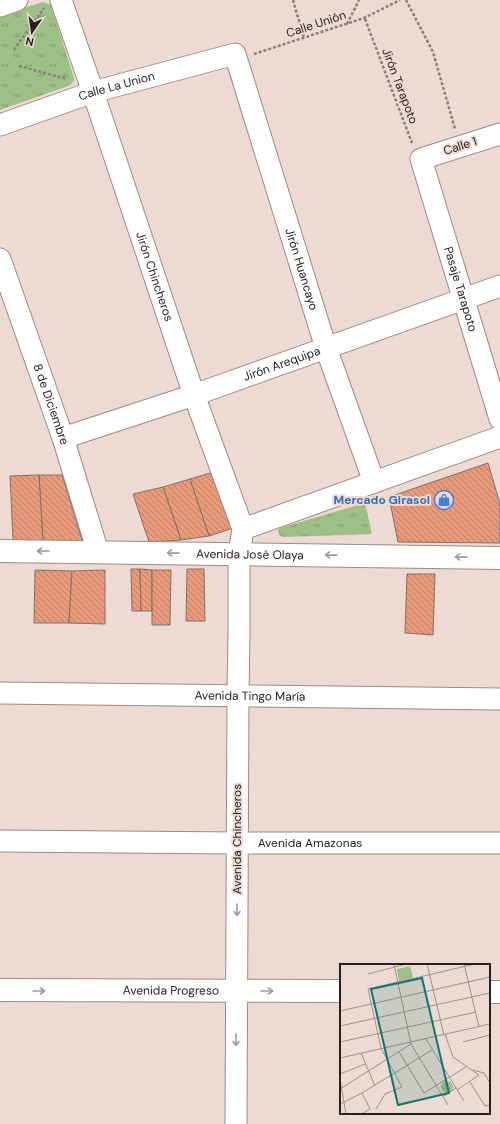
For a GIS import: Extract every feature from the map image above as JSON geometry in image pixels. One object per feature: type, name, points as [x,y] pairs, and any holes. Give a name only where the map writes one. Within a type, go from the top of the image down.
[{"type":"street","points":[[0,6],[17,0]]},
{"type":"street","name":"Jirón Chincheros","points":[[53,2],[93,92],[194,395],[243,529],[239,554]]},
{"type":"street","name":"Calle La Union","points":[[0,125],[93,92],[235,54]]},
{"type":"street","name":"Jirón Huancayo","points":[[235,54],[326,348],[374,482]]},
{"type":"street","name":"Calle 1","points":[[421,159],[500,134]]},
{"type":"street","name":"Pasaje Tarapoto","points":[[421,159],[500,419]]},
{"type":"street","name":"8 de Diciembre","points":[[0,259],[62,438],[98,552]]},
{"type":"street","name":"Jirón Arequipa","points":[[62,438],[194,395],[500,286]]},
{"type":"street","points":[[243,529],[500,437]]},
{"type":"street","name":"Avenida José Olaya","points":[[0,551],[500,558]]},
{"type":"street","name":"Avenida Chincheros","points":[[236,1124],[239,554]]},
{"type":"street","name":"Avenida Tingo María","points":[[0,693],[500,699]]},
{"type":"street","name":"Avenida Amazonas","points":[[0,841],[237,844],[500,843]]},
{"type":"street","name":"Avenida Progreso","points":[[0,990],[340,991]]},
{"type":"path","points":[[293,0],[304,38]]},
{"type":"path","points":[[347,24],[359,0]]},
{"type":"path","name":"Calle Unión","points":[[235,54],[254,54],[347,24],[364,18],[400,0]]},
{"type":"path","points":[[406,0],[433,52],[460,147]]},
{"type":"path","points":[[14,50],[53,2]]},
{"type":"path","name":"Jirón Tarapoto","points":[[364,18],[412,142],[421,159]]},
{"type":"path","points":[[19,66],[71,80]]},
{"type":"green space","points":[[43,2],[51,5],[74,80],[71,85],[0,110],[0,16]]},
{"type":"green space","points":[[365,503],[372,534],[283,537],[279,535],[278,530],[280,528]]},
{"type":"building","name":"Mercado Girasol","points":[[488,463],[500,504],[500,543],[398,542],[389,497]]},
{"type":"building","points":[[217,471],[233,528],[209,536],[190,479]]},
{"type":"building","points":[[39,475],[62,475],[83,543],[43,541]]},
{"type":"building","points":[[39,475],[43,541],[13,540],[10,476]]},
{"type":"building","points":[[190,479],[209,536],[181,540],[163,487]]},
{"type":"building","points":[[163,487],[181,540],[149,542],[133,494]]},
{"type":"building","points":[[131,569],[140,569],[141,611],[132,611]]},
{"type":"building","points":[[140,569],[152,570],[152,611],[141,611]]},
{"type":"building","points":[[187,569],[204,569],[205,621],[186,621]]},
{"type":"building","points":[[35,570],[72,571],[69,623],[34,623]]},
{"type":"building","points":[[105,570],[105,624],[69,623],[72,571]]},
{"type":"building","points":[[152,570],[171,570],[170,625],[152,625]]},
{"type":"building","points":[[407,574],[435,574],[433,635],[405,633]]},
{"type":"place","name":"Mercado Girasol","points":[[444,500]]}]
